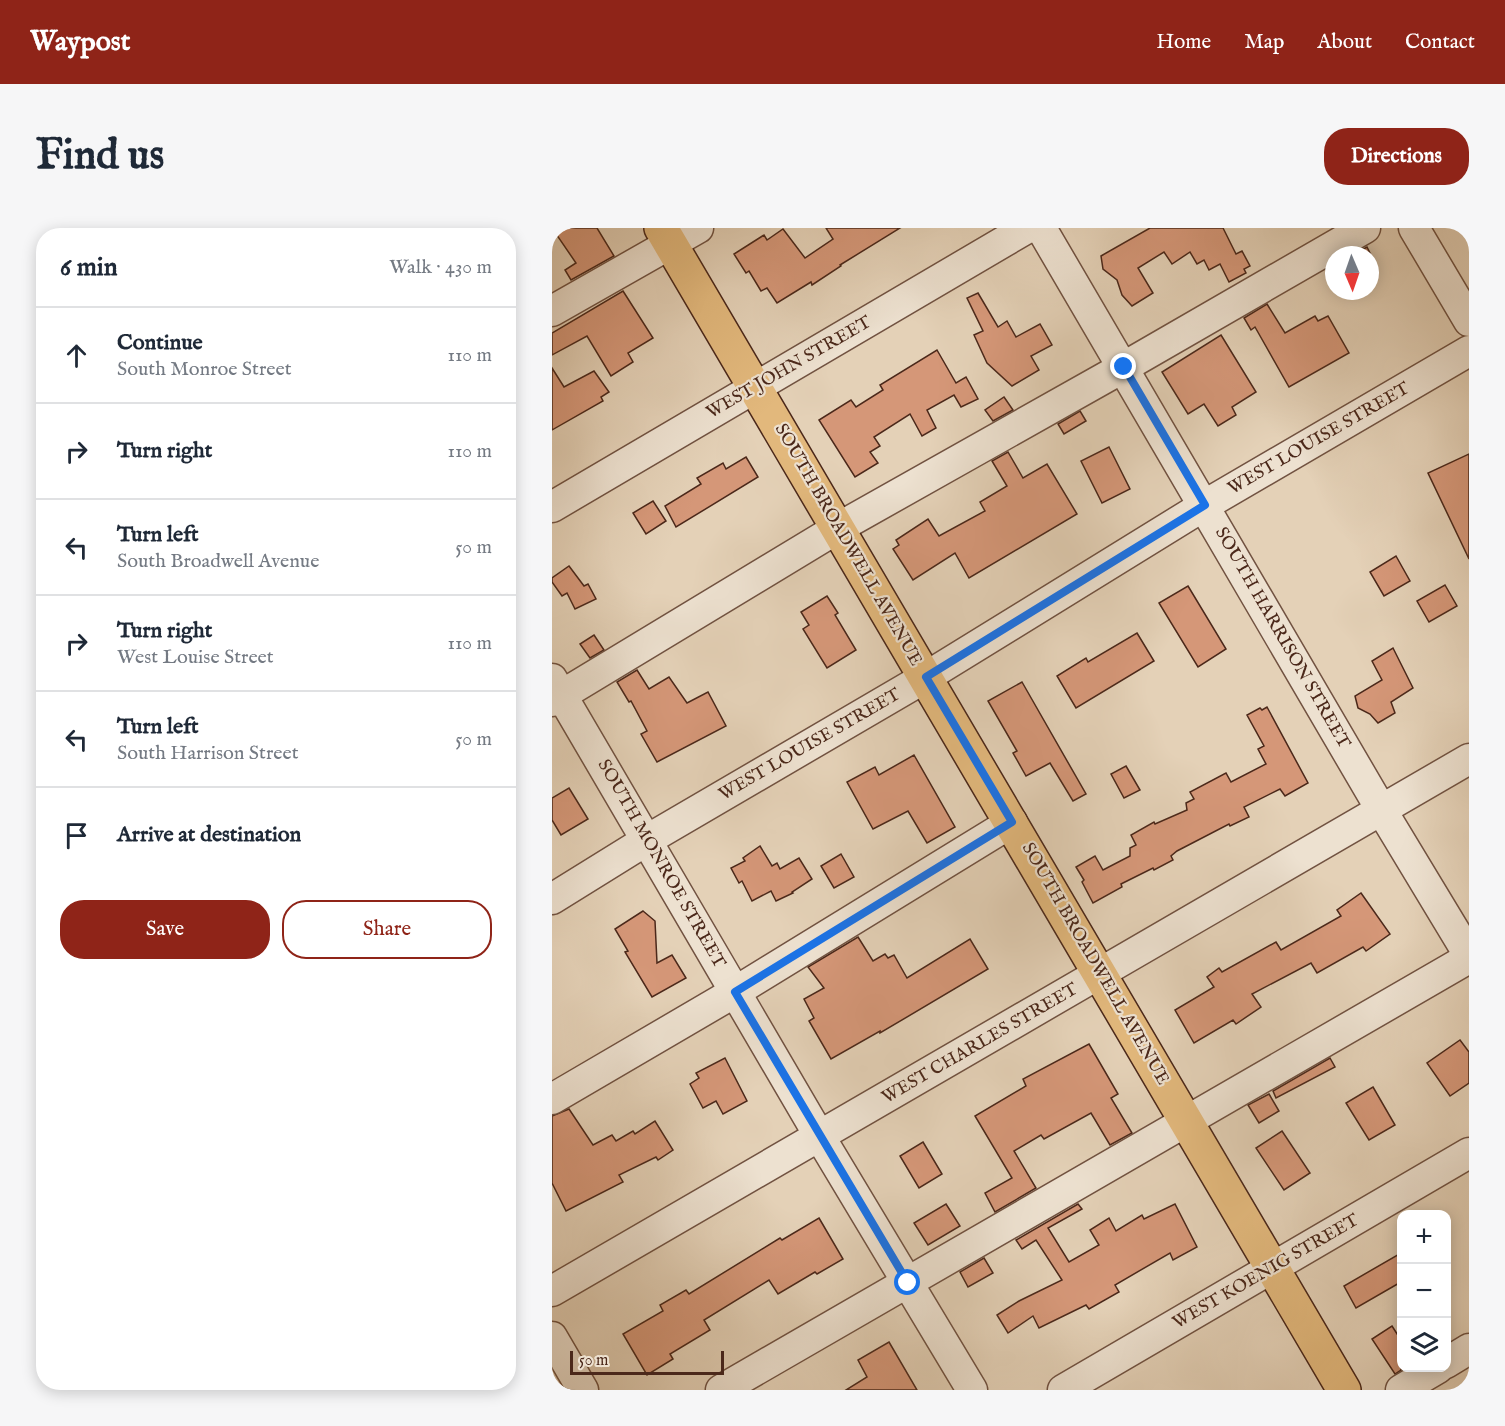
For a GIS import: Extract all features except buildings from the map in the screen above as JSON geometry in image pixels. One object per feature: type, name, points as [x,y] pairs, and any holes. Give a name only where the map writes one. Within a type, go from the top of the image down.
[{"type":"main road","name":"SOUTH BROADWELL AVENUE","points":[[677,233],[756,387],[1344,1390]]},
{"type":"street","name":"WEST JOHN STREET","points":[[552,507],[1027,228]]},
{"type":"street","name":"SOUTH HARRISON STREET","points":[[1041,228],[1469,957]]},
{"type":"street","points":[[555,692],[1365,228]]},
{"type":"street","points":[[1414,228],[1469,321]]},
{"type":"street","points":[[552,311],[677,233]]},
{"type":"street","name":"WEST LOUISE STREET","points":[[552,899],[647,840],[926,677],[1205,505],[1469,351]]},
{"type":"street","name":"SOUTH MONROE STREET","points":[[555,692],[647,840],[820,1137],[972,1390]]},
{"type":"street","name":"WEST CHARLES STREET","points":[[552,1291],[1469,759]]},
{"type":"street","points":[[552,1099],[735,992],[1012,822]]},
{"type":"street","points":[[721,1390],[1469,957]]},
{"type":"street","name":"WEST KOENIG STREET","points":[[1062,1390],[1469,1153]]},
{"type":"street","points":[[552,1337],[583,1390]]},
{"type":"street","points":[[1451,1360],[1469,1349]]},
{"type":"street","points":[[1401,1390],[1431,1372]]},
{"type":"route","points":[[908,1283],[735,992],[1012,822],[926,677],[1205,505],[1124,367]]}]
